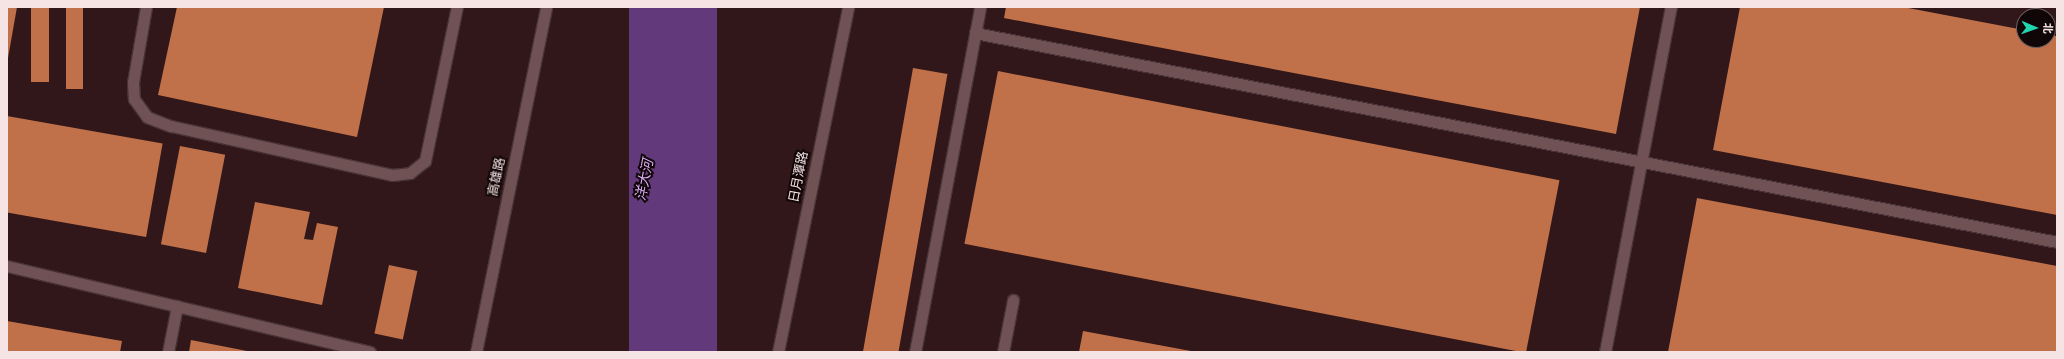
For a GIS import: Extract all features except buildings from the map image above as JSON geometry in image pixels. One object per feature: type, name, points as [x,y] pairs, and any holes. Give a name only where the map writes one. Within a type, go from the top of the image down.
[{"type":"street","points":[[146,7],[133,82],[134,99],[147,117],[171,126],[392,175],[410,173],[425,161],[457,7]]},
{"type":"street","name":"高雄路","points":[[476,352],[546,7]]},
{"type":"street","name":"日月潭路","points":[[778,352],[848,7]]},
{"type":"street","points":[[915,352],[980,7]]},
{"type":"street","points":[[1605,352],[1671,7]]},
{"type":"street","points":[[975,33],[2057,242]]},
{"type":"street","points":[[7,266],[370,352]]},
{"type":"street","points":[[1003,352],[1013,300]]},
{"type":"street","points":[[168,352],[177,306]]},
{"type":"water","name":"洋大河","points":[[629,7],[717,7],[717,352],[629,352]]}]
